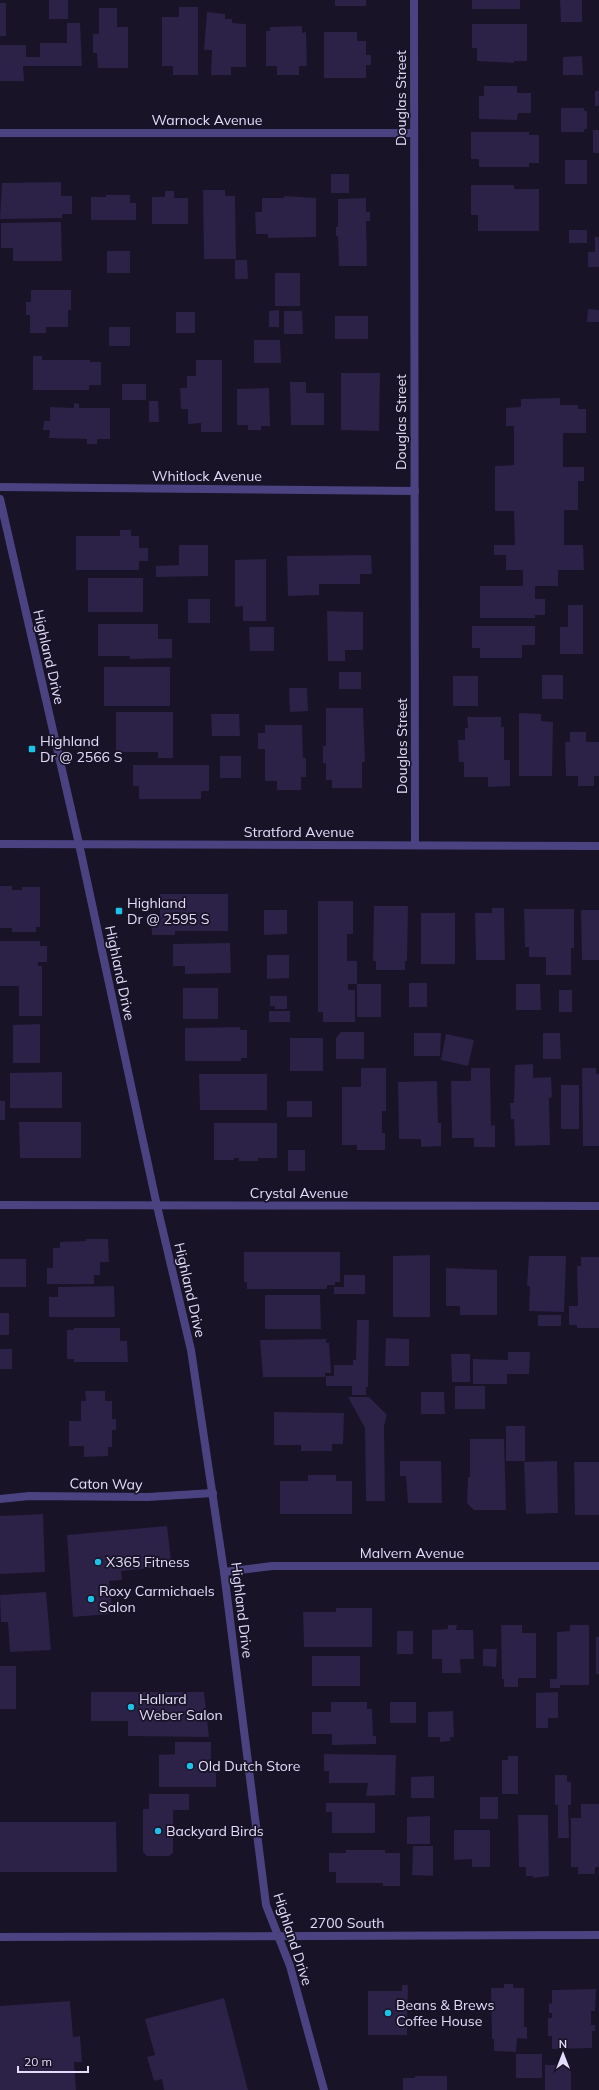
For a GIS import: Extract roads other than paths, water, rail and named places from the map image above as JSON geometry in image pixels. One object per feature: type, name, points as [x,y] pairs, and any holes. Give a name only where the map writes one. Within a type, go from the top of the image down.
[{"type":"street","name":"Douglas Street","points":[[414,0],[414,845]]},
{"type":"street","name":"Warnock Avenue","points":[[0,133],[414,133]]},
{"type":"street","name":"Whitlock Avenue","points":[[0,487],[414,491]]},
{"type":"street","name":"Highland Drive","points":[[0,499],[79,844],[156,1206],[191,1350],[224,1572],[266,1905],[290,1966],[324,2090]]},
{"type":"street","name":"Stratford Avenue","points":[[0,844],[599,846]]},
{"type":"street","name":"Crystal Avenue","points":[[0,1205],[599,1206]]},
{"type":"street","name":"Caton Way","points":[[0,1499],[29,1496],[148,1497],[213,1493]]},
{"type":"street","name":"Malvern Avenue","points":[[224,1572],[272,1566],[599,1566]]},
{"type":"street","name":"2700 South","points":[[0,1937],[599,1935]]},
{"type":"place","name":"Highland Dr @ 2566 S","points":[[32,749]]},
{"type":"place","name":"Highland Dr @ 2595 S","points":[[119,911]]},
{"type":"place","name":"X365 Fitness","points":[[98,1562]]},
{"type":"place","name":"Roxy Carmichaels Salon","points":[[91,1599]]},
{"type":"place","name":"Hallard Weber Salon","points":[[131,1707]]},
{"type":"place","name":"Old Dutch Store","points":[[190,1766]]},
{"type":"place","name":"Backyard Birds","points":[[158,1831]]},
{"type":"place","name":"Beans & Brews Coffee House","points":[[388,2013]]}]
